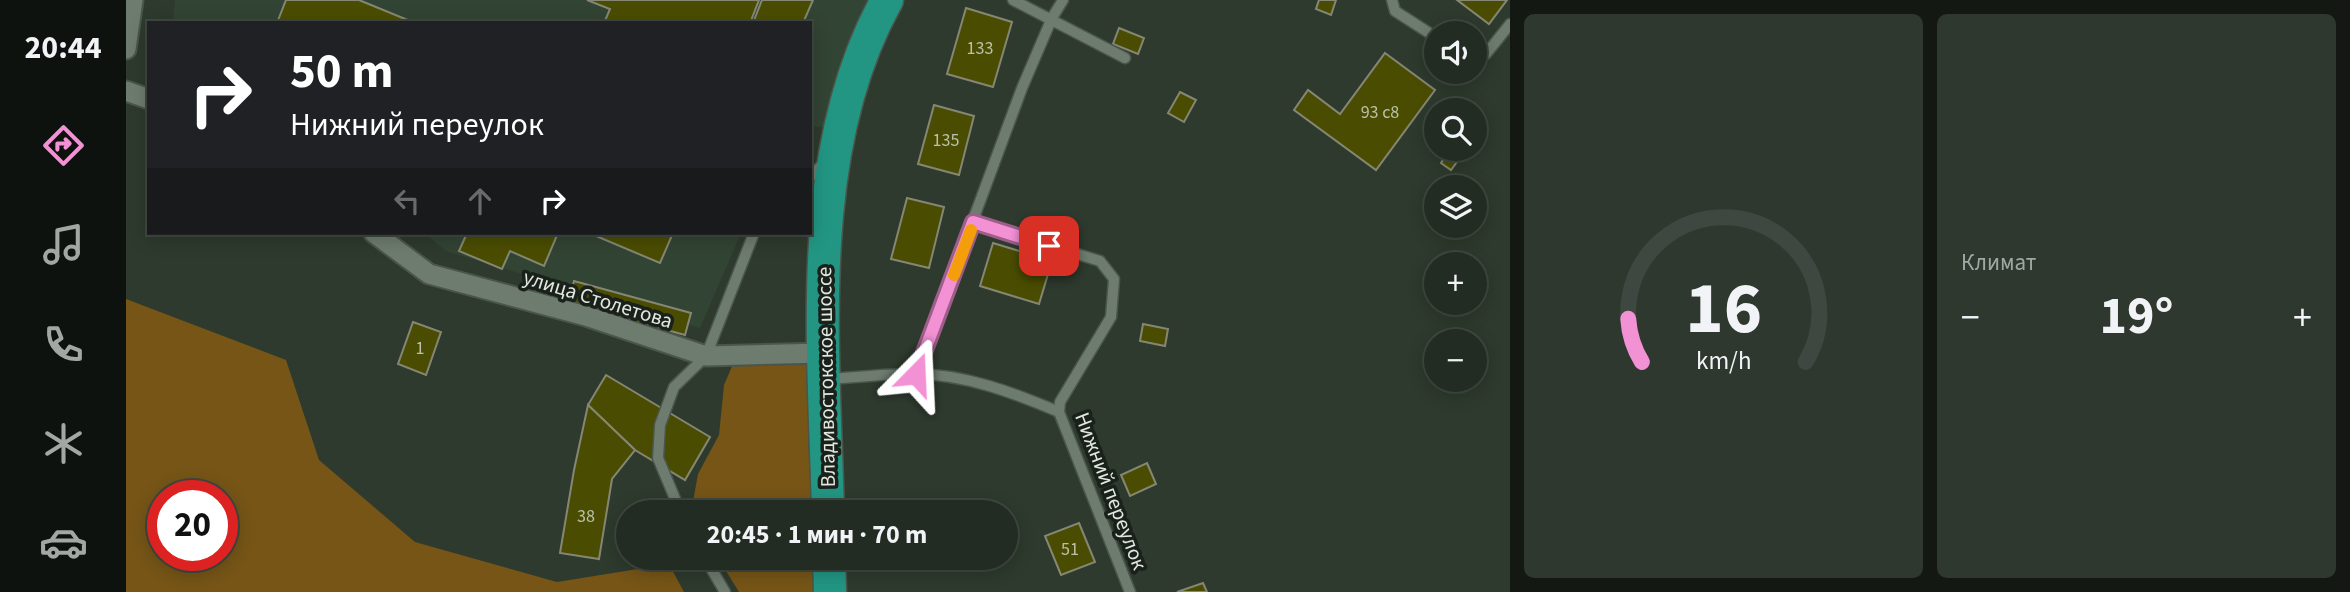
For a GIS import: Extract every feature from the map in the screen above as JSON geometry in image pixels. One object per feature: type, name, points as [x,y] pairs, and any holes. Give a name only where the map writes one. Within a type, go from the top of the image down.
[{"type":"highway","name":"Владивостокское шоссе","points":[[828,500],[824,258],[836,152],[849,93],[873,25],[887,0]]},
{"type":"highway","points":[[829,570],[830,592]]},
{"type":"street","points":[[126,49],[133,0]]},
{"type":"street","points":[[126,91],[147,98]]},
{"type":"street","name":"улица Столетова","points":[[377,235],[429,274],[586,316],[706,356],[825,366]]},
{"type":"lane","points":[[1013,0],[1125,58]]},
{"type":"lane","points":[[916,374],[1022,88],[1052,18],[1063,0]]},
{"type":"lane","points":[[1392,0],[1395,10],[1424,29]]},
{"type":"lane","points":[[1487,53],[1510,24]]},
{"type":"lane","points":[[812,175],[836,152]]},
{"type":"lane","name":"Нижний переулок","points":[[973,222],[1100,261],[1114,279],[1111,317],[1060,402],[1059,412],[1130,592]]},
{"type":"lane","points":[[676,500],[658,458],[660,425],[674,387],[706,356],[753,235]]},
{"type":"lane","points":[[825,366],[956,378],[1016,394],[1059,412]]},
{"type":"lane","points":[[712,570],[725,592]]},
{"type":"shaded area","points":[[175,0],[869,0],[823,127],[812,126],[812,21],[173,21]]},
{"type":"shaded area","points":[[427,235],[740,235],[700,328],[446,251]]},
{"type":"shaded area","points":[[126,299],[286,360],[319,460],[415,542],[557,582],[632,570],[672,570],[684,592],[126,592]]},
{"type":"shaded area","points":[[806,362],[811,500],[693,500],[698,474],[719,435],[724,385],[733,364]]},
{"type":"shaded area","points":[[725,570],[813,570],[814,592],[739,592]]},
{"type":"building","points":[[286,0],[359,0],[410,21],[278,21]]},
{"type":"building","points":[[587,0],[759,0],[751,21],[605,21],[610,9]]},
{"type":"building","points":[[762,0],[813,0],[804,21],[754,21]]},
{"type":"building","points":[[1319,0],[1336,0],[1331,15],[1316,9]]},
{"type":"building","points":[[1457,0],[1507,0],[1489,24]]},
{"type":"building","points":[[966,8],[1012,22],[993,87],[947,74]]},
{"type":"building","points":[[1119,28],[1144,38],[1138,54],[1113,44]]},
{"type":"building","points":[[1385,53],[1435,90],[1429,98],[1424,98],[1424,105],[1376,170],[1294,110],[1308,90],[1340,114]]},
{"type":"building","points":[[1180,92],[1196,100],[1184,122],[1168,113]]},
{"type":"building","points":[[934,105],[974,116],[959,175],[918,164]]},
{"type":"building","points":[[1442,161],[1458,161],[1451,170],[1441,163]]},
{"type":"building","points":[[907,198],[944,207],[929,268],[891,259]]},
{"type":"building","points":[[466,235],[557,235],[544,266],[510,251],[502,269],[459,251]]},
{"type":"building","points":[[594,235],[672,235],[660,263]]},
{"type":"building","points":[[993,243],[1052,261],[1039,304],[980,286]]},
{"type":"building","points":[[574,281],[691,313],[685,335],[568,303]]},
{"type":"building","points":[[413,322],[441,332],[426,375],[398,364]]},
{"type":"building","points":[[1143,324],[1168,329],[1165,346],[1140,341]]},
{"type":"building","points":[[606,375],[710,437],[685,480],[635,450],[588,405]]},
{"type":"building","points":[[588,405],[635,450],[612,479],[599,559],[560,553]]},
{"type":"building","points":[[1147,463],[1156,484],[1130,496],[1121,475]]},
{"type":"building","points":[[1079,523],[1095,562],[1061,575],[1045,536]]},
{"type":"building","points":[[1203,583],[1207,592],[1177,592]]},
{"type":"slow traffic","points":[[954,275],[971,230]]},
{"type":"route","points":[[916,374],[973,222],[1049,246]]}]
